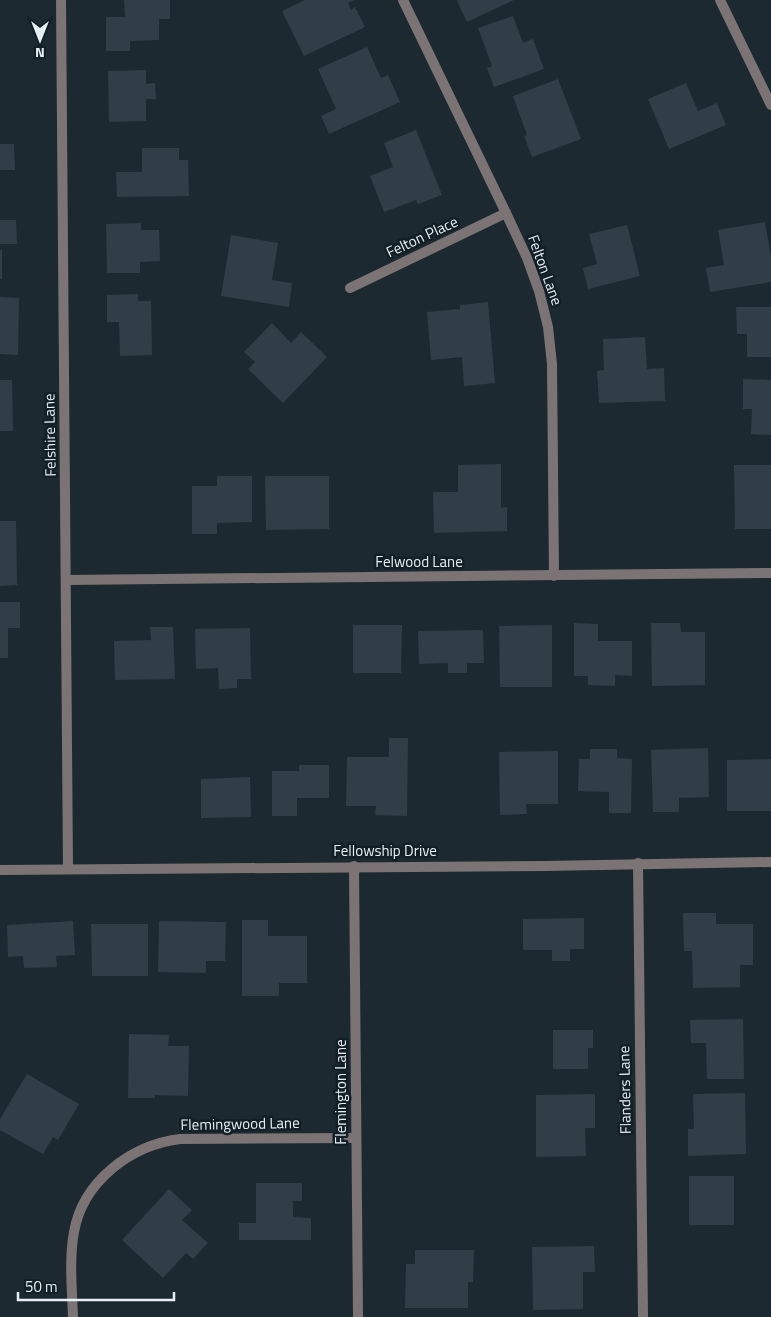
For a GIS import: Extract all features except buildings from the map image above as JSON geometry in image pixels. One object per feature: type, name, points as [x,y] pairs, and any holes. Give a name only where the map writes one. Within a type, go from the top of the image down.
[{"type":"street","name":"Felshire Lane","points":[[61,0],[68,869]]},
{"type":"street","name":"Felton Lane","points":[[403,0],[506,213],[527,258],[539,291],[551,345],[554,576]]},
{"type":"street","points":[[720,0],[771,105]]},
{"type":"street","name":"Felton Place","points":[[350,288],[506,213]]},
{"type":"street","name":"Felwood Lane","points":[[66,580],[771,573]]},
{"type":"street","name":"Fellowship Drive","points":[[0,870],[545,866],[771,862]]},
{"type":"street","name":"Flanders Lane","points":[[638,864],[643,1317]]},
{"type":"street","name":"Flemington Lane","points":[[354,866],[358,1317]]},
{"type":"street","name":"Flemingwood Lane","points":[[73,1317],[72,1247],[78,1220],[87,1200],[97,1186],[109,1172],[128,1157],[156,1144],[180,1139],[356,1138]]}]
